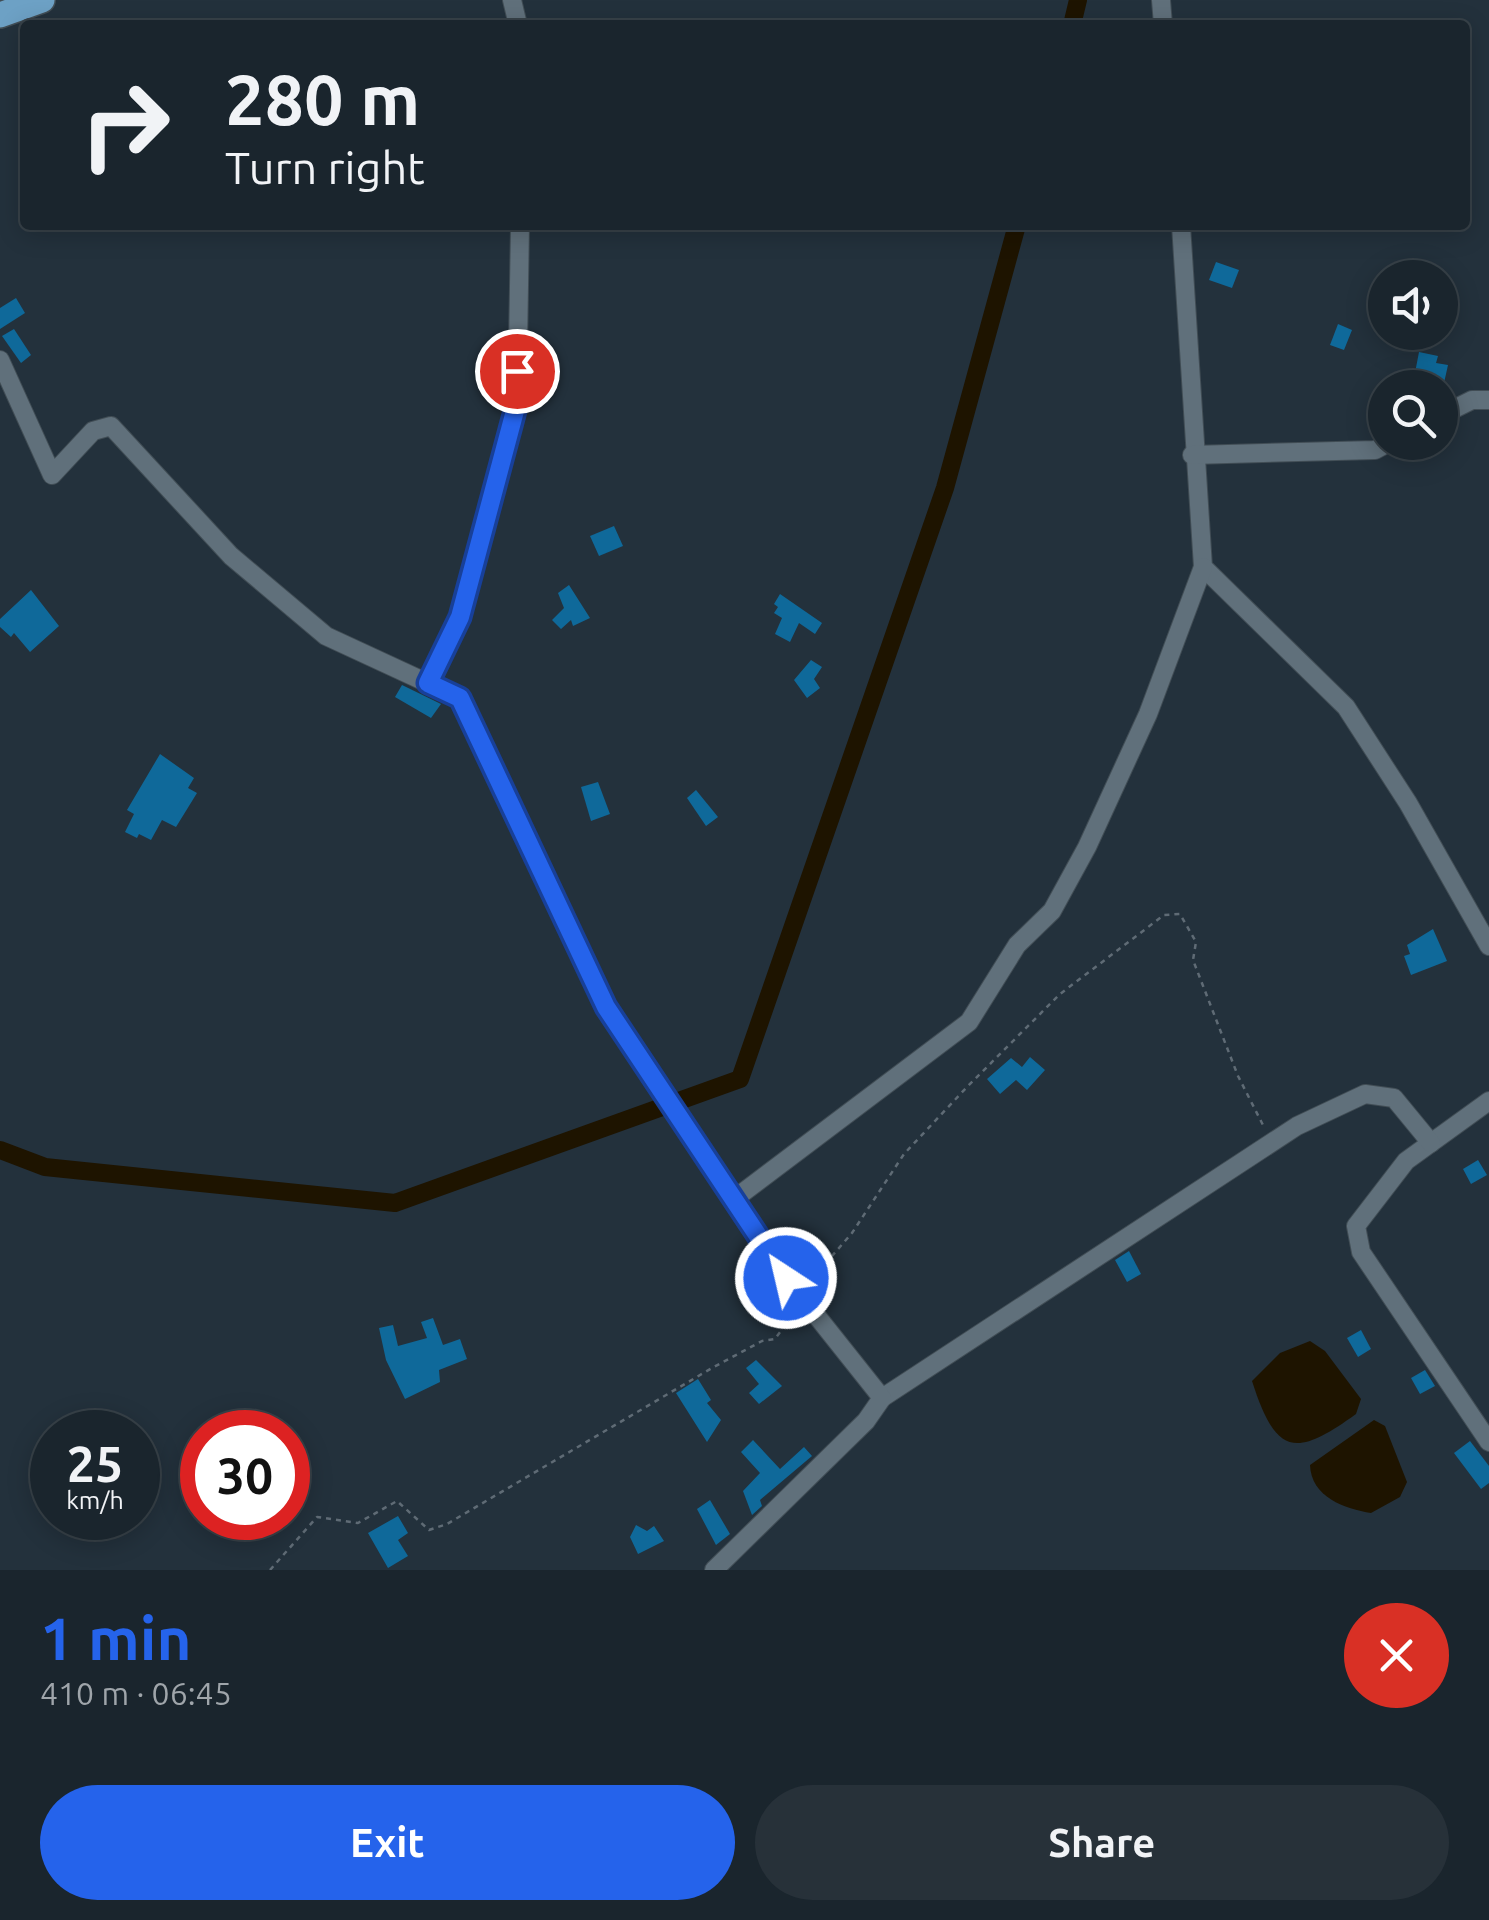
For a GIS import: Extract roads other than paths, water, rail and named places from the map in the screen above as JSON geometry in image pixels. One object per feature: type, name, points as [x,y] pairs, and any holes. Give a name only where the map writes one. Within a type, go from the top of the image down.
[{"type":"main road","points":[[0,16],[42,0]]},
{"type":"street","points":[[428,683],[460,617],[516,407],[520,230]]},
{"type":"street","points":[[733,1200],[968,1022],[1017,945],[1052,911],[1148,714],[1203,566],[1192,454],[1180,230]]},
{"type":"street","points":[[0,360],[52,475],[93,431],[111,426],[231,556],[326,636],[460,698],[606,1007],[799,1295],[882,1398]]},
{"type":"street","points":[[1458,407],[1472,400],[1489,400]]},
{"type":"street","points":[[1192,454],[1368,450]]},
{"type":"street","points":[[1203,566],[1346,707],[1408,804],[1489,946]]},
{"type":"street","points":[[714,1570],[866,1421],[882,1398],[1272,1143],[1364,1094],[1394,1098],[1431,1143]]},
{"type":"street","points":[[1489,1101],[1406,1162],[1356,1226],[1361,1252],[1489,1442]]},
{"type":"waterway","points":[[1073,20],[1078,0]]},
{"type":"waterway","points":[[0,1150],[45,1167],[395,1203],[740,1079],[945,488],[1016,230]]}]
